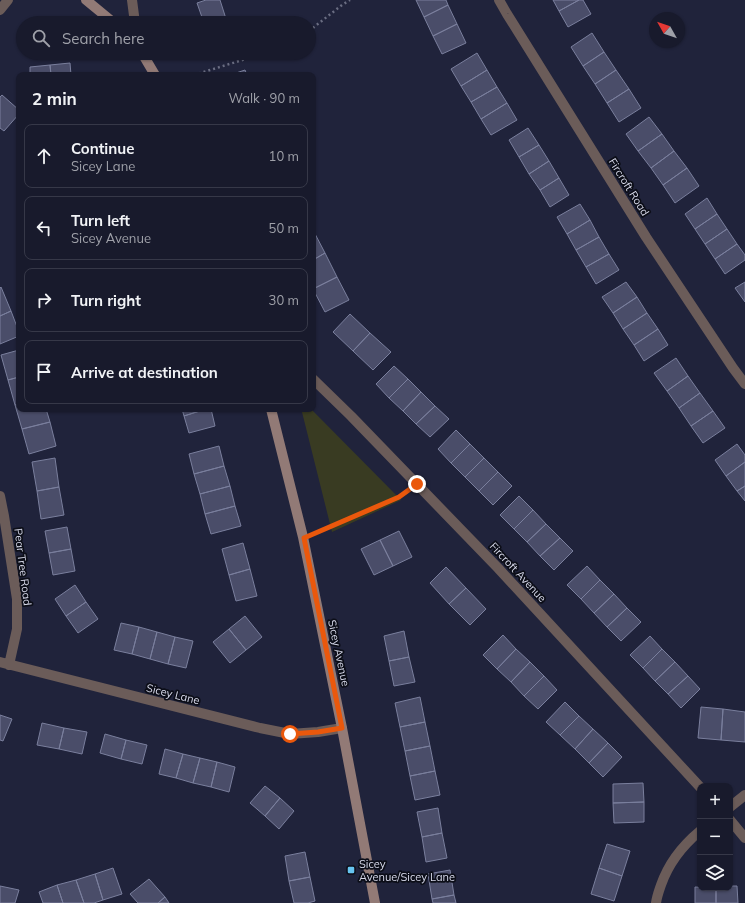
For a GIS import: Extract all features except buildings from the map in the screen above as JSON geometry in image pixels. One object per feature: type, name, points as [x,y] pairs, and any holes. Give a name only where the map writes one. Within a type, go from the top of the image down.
[{"type":"street","points":[[0,10],[8,0]]},
{"type":"street","points":[[86,0],[105,16]]},
{"type":"street","points":[[132,0],[134,16]]},
{"type":"street","name":"Fircroft Road","points":[[499,0],[646,237],[745,384]]},
{"type":"street","points":[[146,60],[153,72]]},
{"type":"street","name":"Fircroft Avenue","points":[[316,382],[498,568],[697,784]]},
{"type":"street","name":"Sicey Avenue","points":[[272,412],[304,538],[375,903]]},
{"type":"street","name":"Pear Tree Road","points":[[0,496],[17,599],[16,629],[4,663]]},
{"type":"street","name":"Sicey Lane","points":[[4,663],[260,728],[290,734],[318,732],[342,728]]},
{"type":"street","points":[[733,804],[745,794]]},
{"type":"street","points":[[733,824],[745,838]]},
{"type":"street","points":[[656,903],[665,873],[676,855],[697,834]]},
{"type":"path","points":[[316,25],[342,4],[350,0]]},
{"type":"path","points":[[204,72],[242,60]]},
{"type":"path","points":[[304,538],[399,497],[417,484]]},
{"type":"green space","points":[[302,412],[314,412],[401,500],[332,532]]},
{"type":"place","name":"Sicey Avenue/Sicey Lane","points":[[351,870]]},
{"type":"route","points":[[290,734],[318,732],[342,728],[304,538],[399,497],[417,484]]}]
